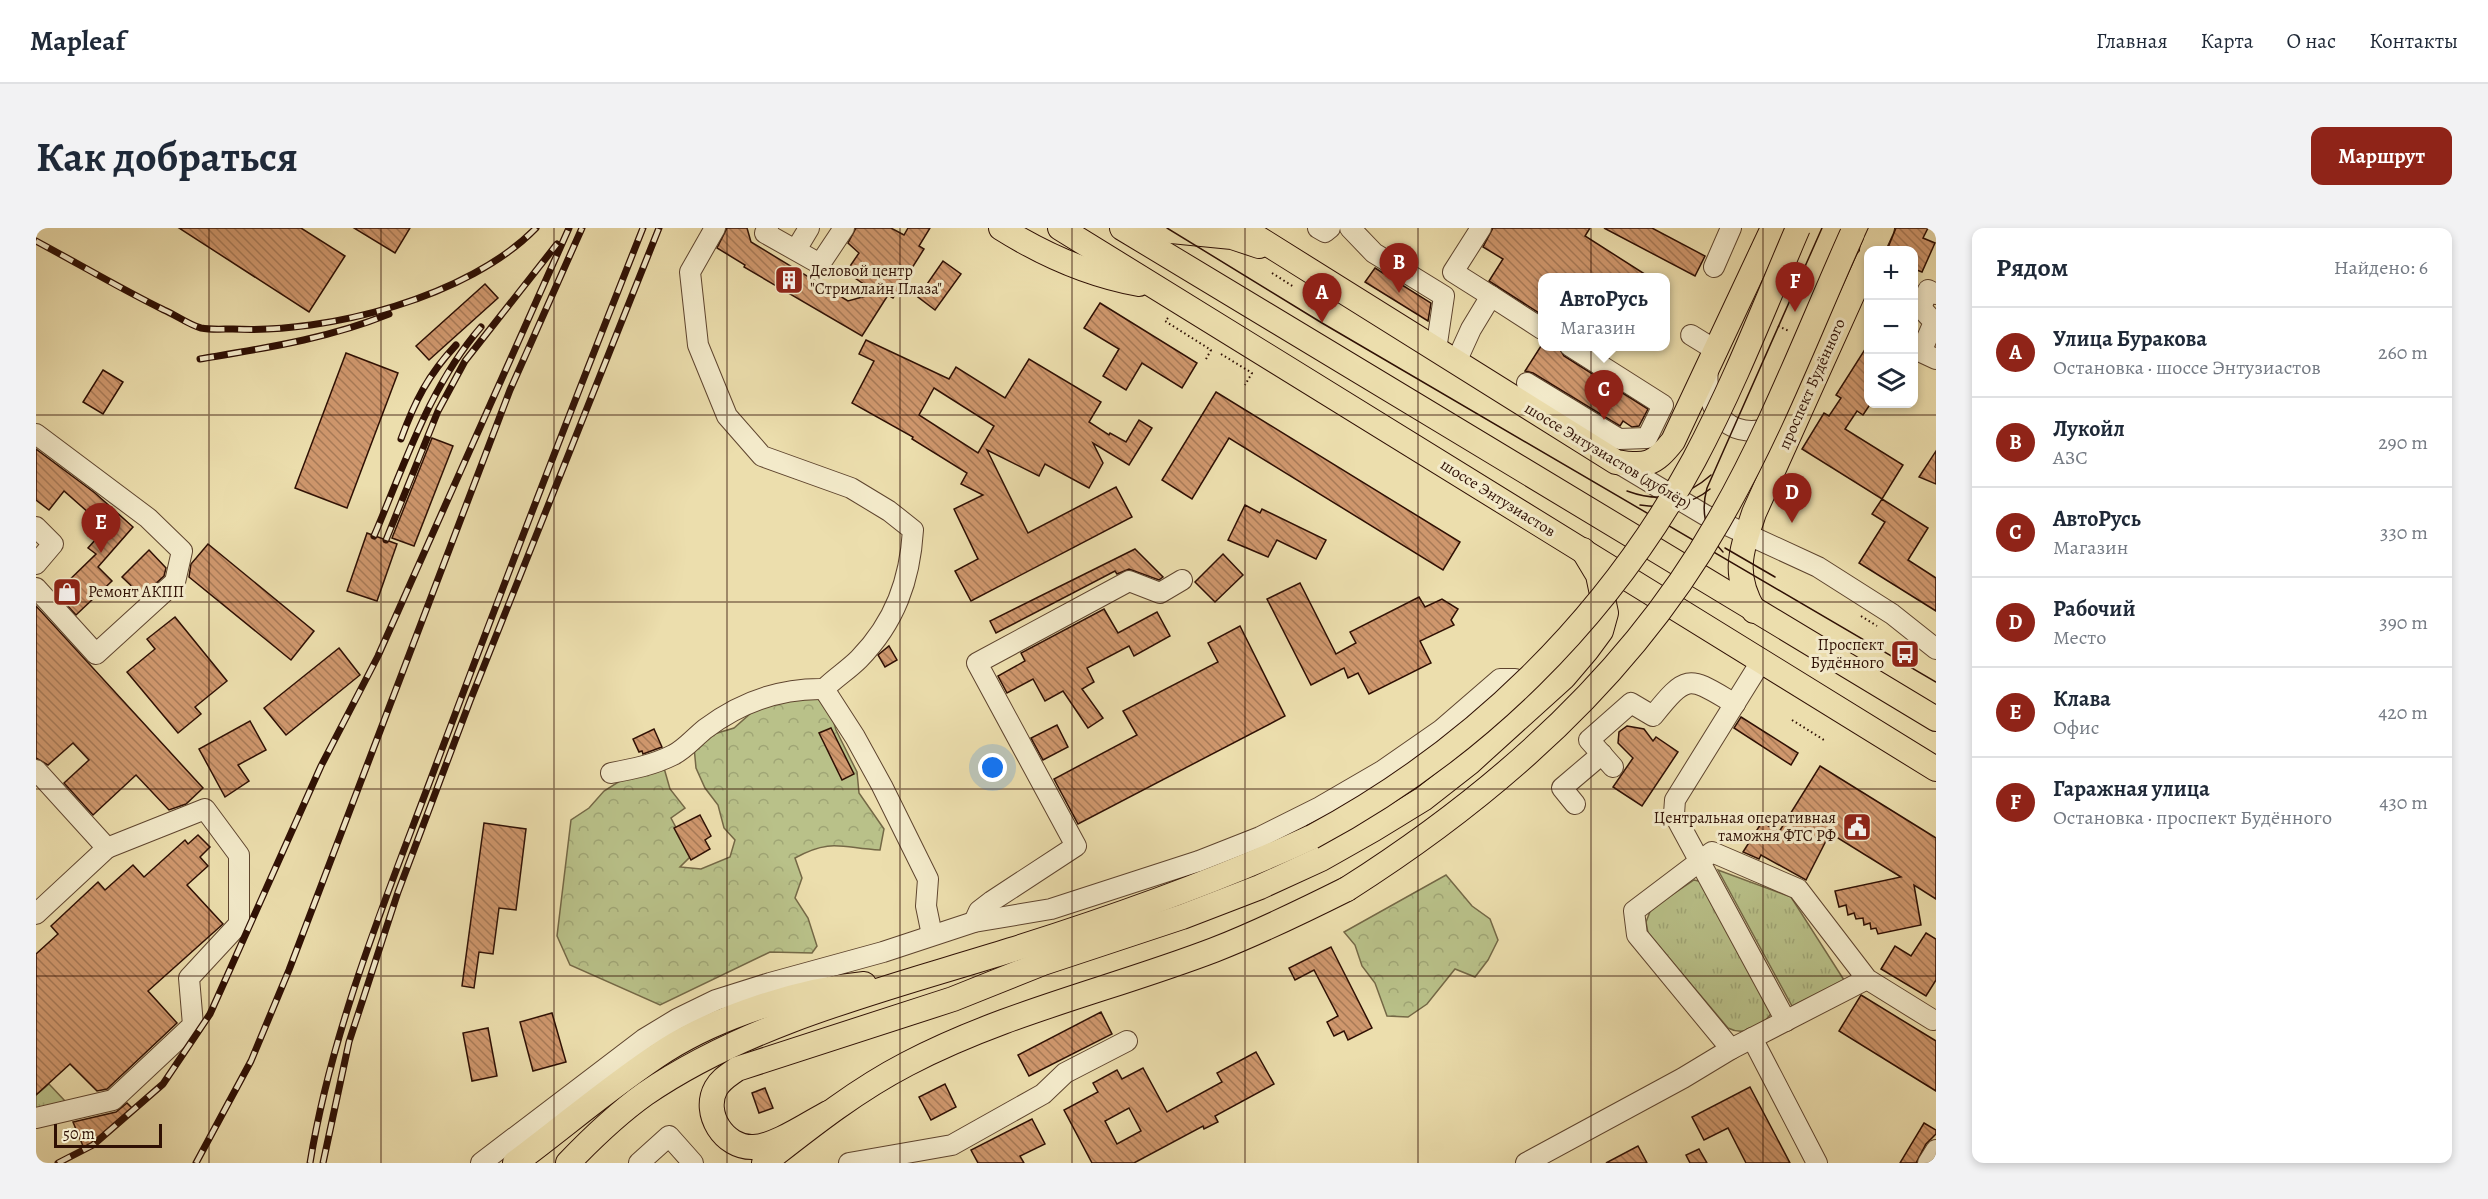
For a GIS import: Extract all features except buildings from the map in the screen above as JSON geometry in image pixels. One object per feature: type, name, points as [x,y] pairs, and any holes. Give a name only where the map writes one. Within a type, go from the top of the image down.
[{"type":"main road","points":[[1001,228],[1078,268],[1119,280],[1154,286]]},
{"type":"main road","name":"шоссе Энтузиастов","points":[[1060,228],[1936,769]]},
{"type":"main road","points":[[1122,228],[1936,720]]},
{"type":"main road","points":[[1141,228],[1232,237],[1278,264]]},
{"type":"main road","points":[[1242,228],[1278,264]]},
{"type":"main road","points":[[1616,462],[1649,464],[1661,456],[1673,441],[1773,228]]},
{"type":"main road","points":[[568,1163],[602,1128],[646,1094],[699,1063],[825,1008],[1013,950],[1235,872],[1312,837],[1364,809],[1452,746],[1516,691],[1568,639],[1628,564],[1694,460],[1726,394],[1798,228]]},
{"type":"main road","points":[[1874,246],[1882,228]]},
{"type":"main road","points":[[1582,550],[1598,574],[1606,613],[1601,631],[1570,670],[1541,698],[1469,764],[1423,799],[1374,829],[1301,868],[1182,917],[1043,963],[953,999],[737,1070],[722,1079],[715,1089],[713,1113],[718,1128],[737,1144],[753,1147],[774,1141],[828,1113],[906,1065],[971,1035],[1029,1012],[1214,950],[1283,921],[1347,889],[1461,812],[1538,746],[1627,653],[1673,593],[1718,524],[1745,472],[1853,231]]},
{"type":"main road","name":"шоссе Энтузиастов (дублёр)","points":[[1278,264],[1446,356],[1524,386],[1616,462]]},
{"type":"main road","name":"проспект Будённого","points":[[1754,611],[1743,592],[1739,567],[1747,535],[1801,411],[1863,287]]},
{"type":"main road","points":[[1013,950],[1182,917]]},
{"type":"main road","points":[[515,1163],[666,1050],[699,1032],[743,1014],[835,987],[916,979]]},
{"type":"main road","points":[[764,1163],[828,1113]]},
{"type":"street","points":[[611,773],[645,766],[676,754],[713,723],[766,694],[798,688],[824,689],[859,659],[888,623],[911,562],[912,530],[890,511],[851,488],[762,456],[727,416],[698,345],[690,272],[715,228]]},
{"type":"street","points":[[768,228],[765,233],[820,264],[844,228]]},
{"type":"street","points":[[796,248],[809,228]]},
{"type":"street","points":[[1318,228],[1325,232],[1330,228]]},
{"type":"street","points":[[1350,228],[1374,253],[1444,296],[1446,356]]},
{"type":"street","points":[[1481,228],[1454,272],[1538,326]]},
{"type":"street","points":[[1714,267],[1731,228]]},
{"type":"street","points":[[1936,294],[1928,290],[1922,352],[1936,359]]},
{"type":"street","points":[[1446,356],[1471,328],[1491,296]]},
{"type":"street","points":[[1691,335],[1713,360],[1706,386],[1711,404],[1722,418],[1734,427],[1765,429],[1801,411]]},
{"type":"street","points":[[1524,386],[1619,439],[1647,438],[1663,405],[1578,351]]},
{"type":"street","points":[[36,434],[148,518],[182,551],[175,582],[96,654],[36,588]]},
{"type":"street","name":"шоссе Энтузиастов (дублёр)","points":[[1616,462],[1704,515],[1818,567],[1858,591],[1936,649]]},
{"type":"street","points":[[36,527],[52,544],[36,564]]},
{"type":"street","points":[[974,922],[979,911],[992,901],[1076,846],[977,663],[1129,581],[1160,593],[1182,580]]},
{"type":"street","points":[[1762,660],[1675,800],[1674,814],[1786,1021]]},
{"type":"street","points":[[481,1163],[609,1065],[677,1019],[716,1000],[770,982],[883,952],[974,922],[1051,909],[1198,861],[1260,837],[1320,807],[1382,771],[1441,730],[1500,680],[1515,679],[1541,698]]},
{"type":"street","points":[[1575,804],[1562,788],[1607,760],[1589,740],[1632,703],[1653,716],[1682,684],[1693,682],[1734,704]]},
{"type":"street","points":[[824,689],[882,786],[928,879],[926,906],[932,935]]},
{"type":"street","points":[[36,770],[107,848]]},
{"type":"street","points":[[36,914],[107,848],[205,808],[239,855],[239,924],[189,978],[193,1025],[113,1100],[36,1118]]},
{"type":"street","points":[[1731,1049],[1637,935],[1634,911],[1712,852],[1798,889],[1867,979],[1933,1020]]},
{"type":"street","points":[[1526,1163],[1558,1155],[1731,1049],[1867,979]]},
{"type":"street","points":[[1752,1038],[1817,1163]]},
{"type":"street","points":[[849,1163],[952,1145],[1043,1094],[1065,1073],[1127,1041]]},
{"type":"street","points":[[639,1163],[669,1136],[693,1163]]},
{"type":"street","points":[[1928,1163],[1936,1150]]},
{"type":"path","points":[[1278,264],[1294,287]]},
{"type":"path","points":[[1201,339],[1167,317],[1165,321],[1211,350],[1205,361]]},
{"type":"path","points":[[1775,324],[1797,335]]},
{"type":"path","points":[[1221,354],[1252,373],[1245,385]]},
{"type":"path","points":[[1861,616],[1885,631]]},
{"type":"path","points":[[1792,720],[1824,740]]},
{"type":"green space","points":[[813,695],[830,709],[836,730],[857,772],[859,793],[884,829],[880,850],[828,846],[795,858],[802,878],[795,898],[808,918],[817,946],[812,953],[770,952],[660,1005],[570,965],[557,936],[571,820],[589,808],[604,791],[623,779],[664,768],[670,789],[685,808],[671,818],[691,856],[680,867],[701,869],[730,857],[735,840],[724,828],[718,805],[705,788],[696,768],[694,747],[714,734],[734,728],[768,698]]},
{"type":"green space","points":[[1718,870],[1791,897],[1844,980],[1792,1006]]},
{"type":"green space","points":[[1446,875],[1472,906],[1490,919],[1498,940],[1488,960],[1475,977],[1455,969],[1427,1004],[1408,1017],[1387,1016],[1375,983],[1362,966],[1355,945],[1344,932]]},
{"type":"green space","points":[[1694,880],[1703,882],[1773,1011],[1759,1025],[1747,1031],[1728,1028],[1648,933],[1646,922],[1651,909]]},
{"type":"green space","points":[[49,1084],[65,1101],[36,1112],[36,1095]]},
{"type":"tram line","points":[[1167,228],[1322,323],[1936,682]]},
{"type":"tram line","points":[[1723,552],[1712,538],[1706,523],[1704,506],[1707,488],[1822,228]]},
{"type":"tram line","points":[[1627,491],[1650,497],[1672,496],[1692,489],[1711,475]]},
{"type":"tram line","points":[[1640,505],[1658,506],[1686,502],[1710,489]]},
{"type":"tram line","points":[[1725,548],[1775,577]]},
{"type":"railway","points":[[36,241],[196,327],[270,329],[311,325],[353,317],[435,292],[474,274],[508,252],[536,228]]},
{"type":"railway","points":[[58,1163],[93,1145],[163,1084],[210,1014],[321,766],[378,656],[569,228]]},
{"type":"railway","points":[[196,1163],[251,1061],[289,970],[510,390],[582,228]]},
{"type":"railway","points":[[310,1163],[332,1063],[379,917],[510,568],[643,228]]},
{"type":"railway","points":[[323,1163],[349,1042],[398,892],[470,701],[659,228]]},
{"type":"railway","points":[[386,540],[438,411],[465,361],[557,244]]},
{"type":"railway","points":[[200,359],[272,347],[319,336],[389,314]]},
{"type":"railway","points":[[374,536],[432,401],[463,350],[481,327]]},
{"type":"railway","points":[[401,439],[423,389],[456,345]]},
{"type":"place","name":"Деловой центр \"Стримлайн Плаза\"","points":[[789,280]]},
{"type":"place","name":"Лукойл","points":[[1399,293]]},
{"type":"place","name":"Гаражная улица","points":[[1795,312]]},
{"type":"place","name":"Улица Буракова","points":[[1322,323]]},
{"type":"place","name":"АвтоРусь","points":[[1604,420]]},
{"type":"place","name":"Рабочий","points":[[1792,523]]},
{"type":"place","name":"Клава","points":[[101,553]]},
{"type":"place","name":"Ремонт АКПП","points":[[67,592]]},
{"type":"place","name":"Проспект Будённого","points":[[1905,654]]},
{"type":"place","name":"Центральная оперативная таможня ФТС РФ","points":[[1857,827]]}]
